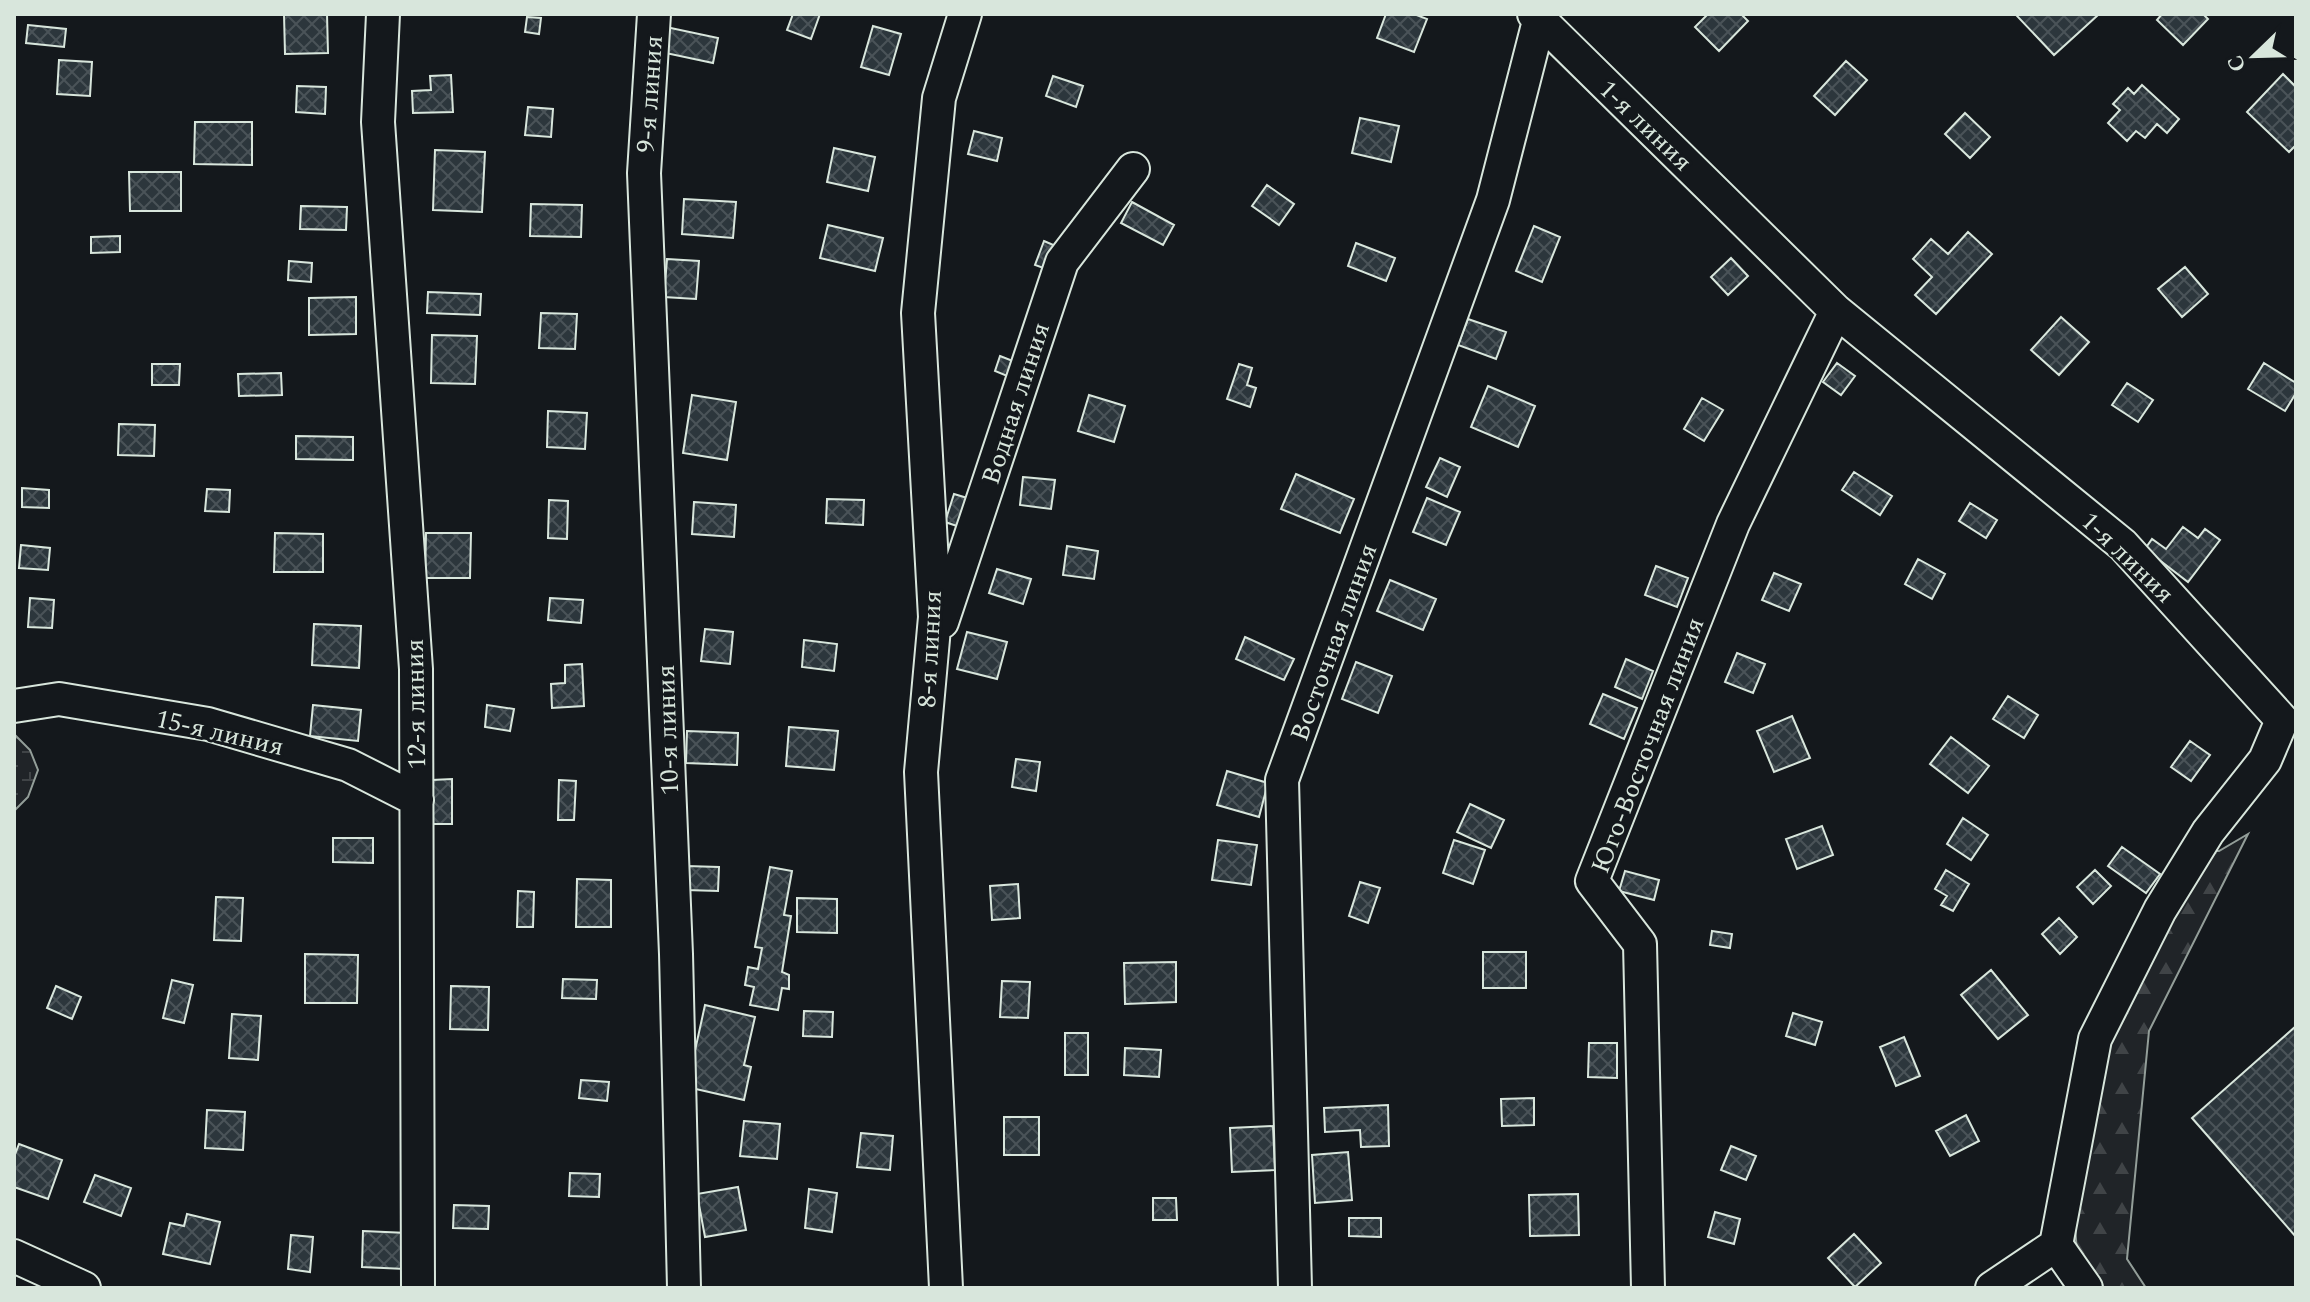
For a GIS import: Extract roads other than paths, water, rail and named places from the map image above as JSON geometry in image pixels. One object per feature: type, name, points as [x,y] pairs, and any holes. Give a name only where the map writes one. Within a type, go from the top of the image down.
[{"type":"street","name":"12-я линия","points":[[383,14],[378,122],[416,669],[418,1288]]},
{"type":"street","name":"9-я линия","points":[[644,173],[654,14]]},
{"type":"street","name":"8-я линия","points":[[946,1288],[921,772],[935,617],[918,313],[939,98],[965,14]]},
{"type":"street","name":"1-я линия","points":[[1537,17],[1836,311],[2123,545],[2282,720],[2265,760],[2208,832],[2160,910],[2095,1039],[2056,1245]]},
{"type":"street","name":"Восточная линия","points":[[1295,1288],[1282,780],[1493,200],[1537,17]]},
{"type":"street","name":"Водная линия","points":[[931,655],[1062,262],[1133,169]]},
{"type":"street","name":"10-я линия","points":[[644,173],[676,954],[684,1288]]},
{"type":"street","name":"Юго-Восточная линия","points":[[1648,1288],[1640,944],[1592,881],[1733,524],[1836,311]]},
{"type":"street","name":"15-я линия","points":[[14,706],[59,699],[208,724],[348,765],[417,800]]},
{"type":"street","points":[[1992,1288],[2056,1245],[2086,1288]]},
{"type":"street","points":[[14,1256],[84,1288]]}]
